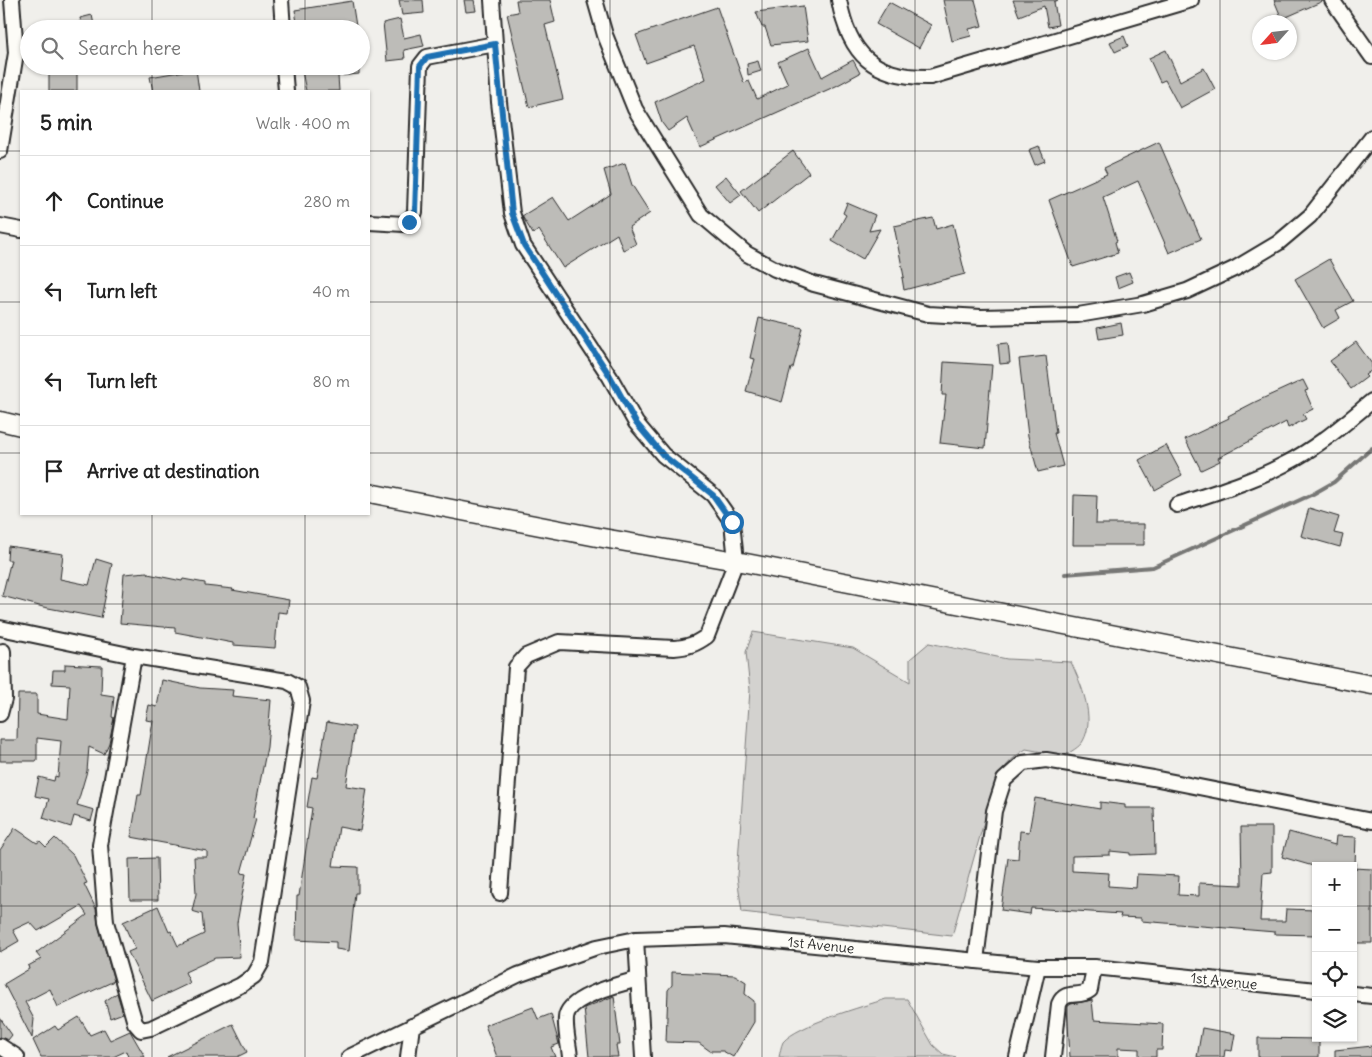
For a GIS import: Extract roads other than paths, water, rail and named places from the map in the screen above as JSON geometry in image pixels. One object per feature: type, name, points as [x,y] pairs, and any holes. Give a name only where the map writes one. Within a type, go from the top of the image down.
[{"type":"main road","points":[[0,422],[20,426]]},
{"type":"main road","points":[[370,493],[597,537],[736,561],[1372,685]]},
{"type":"street","points":[[0,152],[16,54],[12,0]]},
{"type":"street","points":[[282,0],[283,20]]},
{"type":"street","points":[[492,0],[512,213],[524,245],[610,376],[636,423],[663,455],[713,495],[732,522],[736,561],[707,636],[698,643],[687,647],[674,648],[559,642],[526,656],[516,667],[500,893]]},
{"type":"street","points":[[595,0],[605,35],[635,109],[700,215],[747,254],[775,269],[814,284],[928,314],[981,317],[1078,315],[1143,304],[1187,291],[1236,268],[1278,243],[1310,216],[1372,137]]},
{"type":"street","points":[[839,0],[849,36],[858,50],[880,69],[895,75],[915,78],[930,77],[1191,0]]},
{"type":"street","points":[[1332,0],[1372,57]]},
{"type":"street","points":[[370,222],[404,224],[409,222],[415,212],[420,66],[427,57],[495,44]]},
{"type":"street","points":[[285,75],[286,90]]},
{"type":"street","points":[[0,226],[20,230]]},
{"type":"street","points":[[1177,505],[1233,486],[1285,464],[1326,438],[1372,401]]},
{"type":"street","points":[[0,628],[134,656],[287,681],[298,688],[302,701],[262,962],[254,976],[241,985],[151,1028],[142,1030],[135,1022],[106,922],[100,845],[134,656]]},
{"type":"street","points":[[0,714],[4,699],[3,651]]},
{"type":"street","points":[[976,961],[994,811],[1004,780],[1023,763],[1046,760],[1065,763],[1153,778],[1372,822]]},
{"type":"street","name":"1st Avenue","points":[[349,1057],[518,974],[597,947],[636,939],[724,936],[1038,967],[1094,967],[1312,990]]},
{"type":"street","points":[[636,939],[643,1057]]},
{"type":"street","points":[[1017,1057],[1038,967]]},
{"type":"street","points":[[1053,1057],[1061,998],[1066,995],[1084,994],[1090,990],[1094,967]]},
{"type":"street","points":[[570,1057],[566,1017],[570,1008],[582,998],[638,979]]},
{"type":"street","points":[[1357,994],[1372,996]]},
{"type":"street","points":[[408,1057],[412,1026]]},
{"type":"street","points":[[0,1046],[16,1057]]},
{"type":"waterway","points":[[1065,574],[1153,567],[1313,494],[1334,482],[1372,448]]}]
